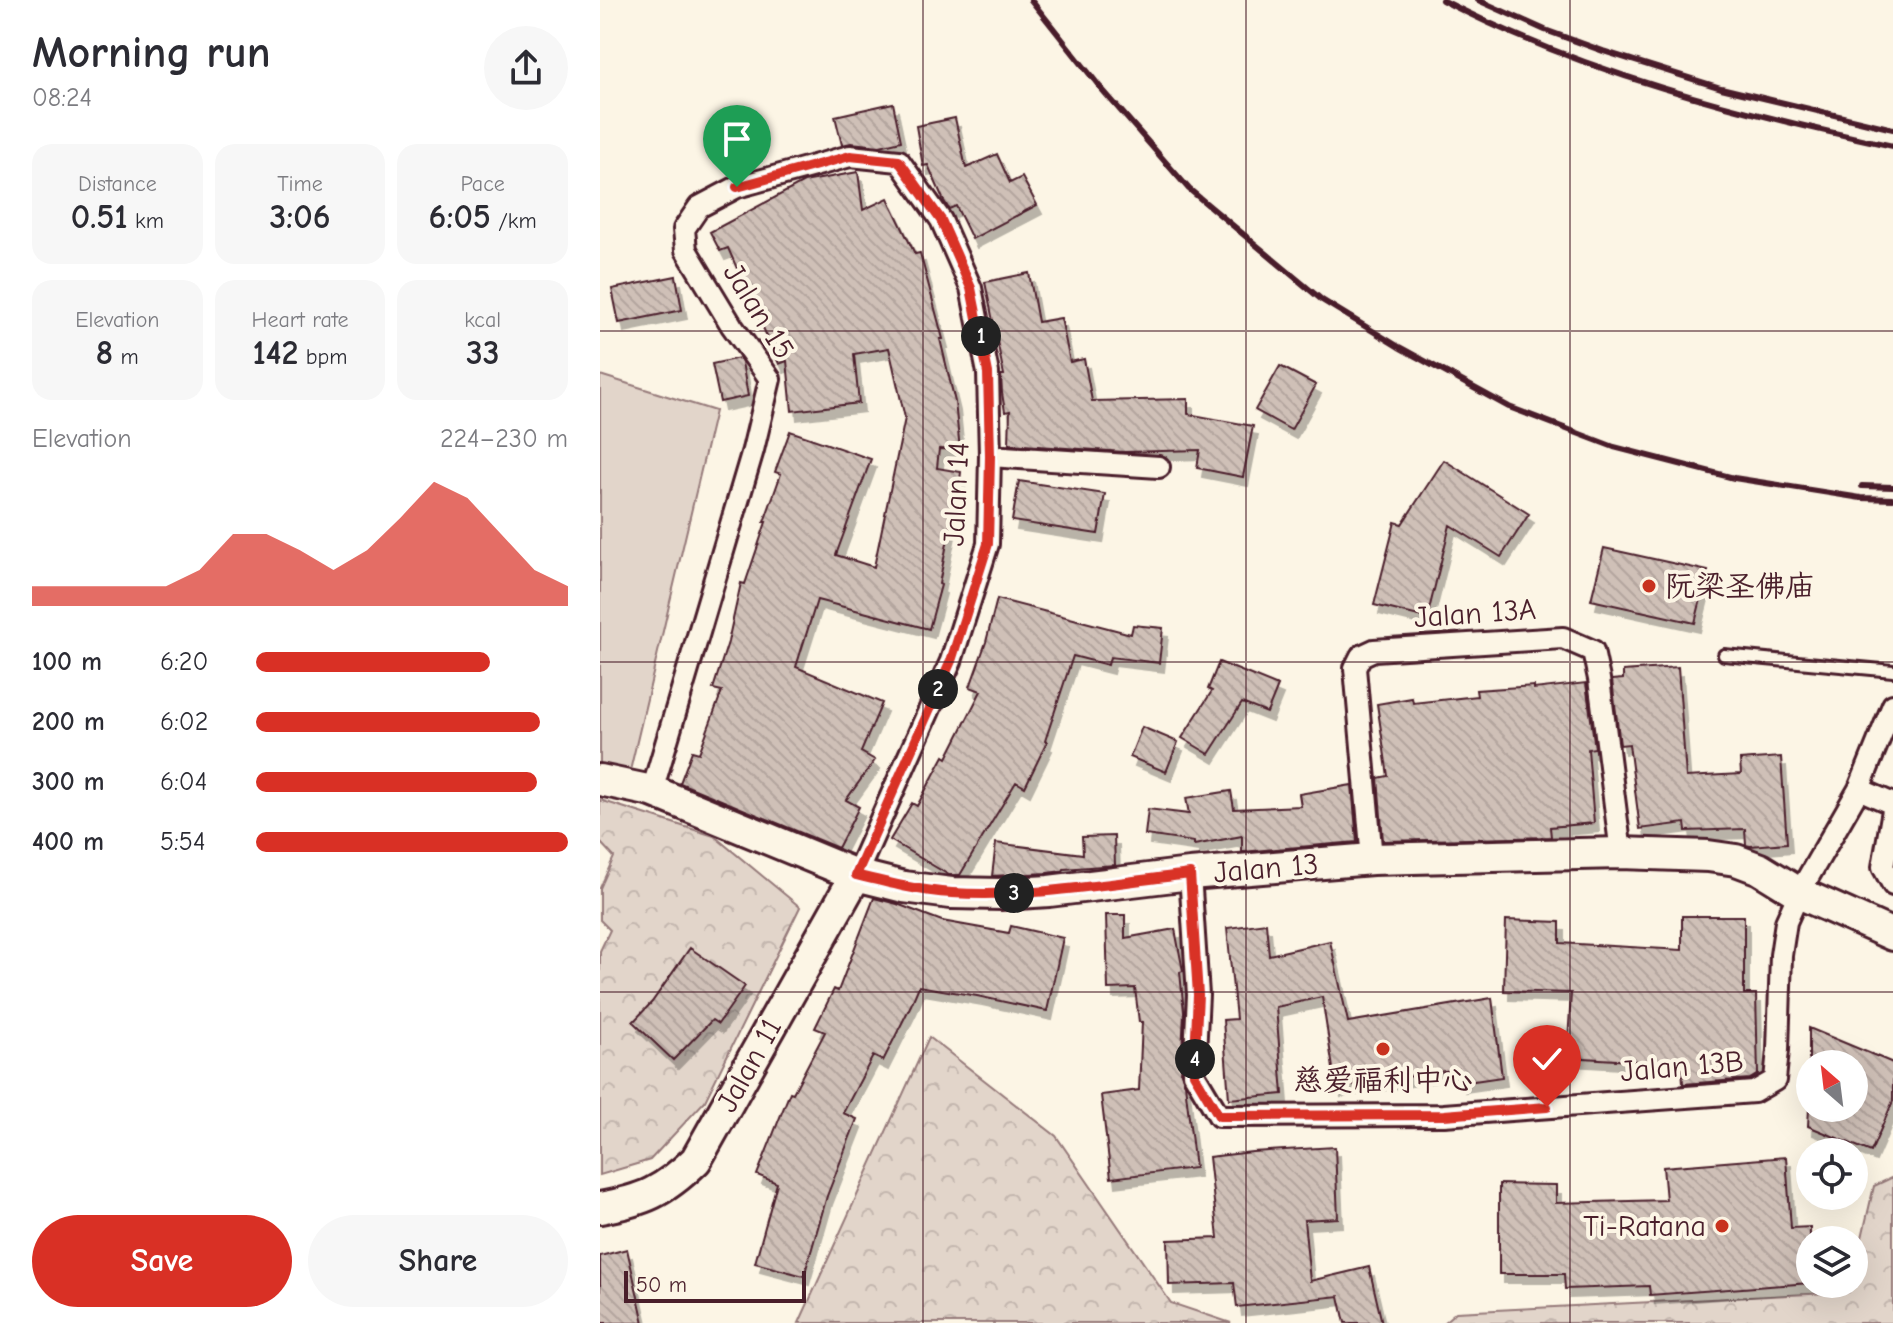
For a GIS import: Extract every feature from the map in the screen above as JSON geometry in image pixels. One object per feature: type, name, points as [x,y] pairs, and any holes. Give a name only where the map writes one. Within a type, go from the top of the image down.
[{"type":"street","name":"Jalan 15","points":[[652,791],[753,450],[770,379],[732,326],[686,250],[684,229],[699,207],[737,187],[850,156],[899,161]]},
{"type":"street","name":"Jalan 14","points":[[856,875],[951,661],[988,544],[988,373],[971,288],[941,220],[899,161]]},
{"type":"street","points":[[990,456],[1159,467]]},
{"type":"street","name":"Jalan 13A","points":[[1372,859],[1355,668],[1361,656],[1374,650],[1563,638],[1593,651],[1621,853]]},
{"type":"street","points":[[1799,893],[1859,789],[1893,705]]},
{"type":"street","name":"Jalan 13","points":[[600,780],[652,791],[856,875],[904,887],[951,893],[1049,891],[1190,874],[1372,859],[1621,853],[1708,856],[1736,860],[1760,869],[1799,893],[1893,935]]},
{"type":"street","points":[[1859,789],[1893,807],[1883,867],[1893,885]]},
{"type":"street","name":"Jalan 13B","points":[[1190,874],[1198,995],[1194,1074],[1219,1116],[1444,1115],[1754,1092],[1775,1080],[1781,955],[1786,922],[1799,893]]},
{"type":"street","name":"Jalan 11","points":[[600,1208],[633,1202],[662,1189],[696,1160],[856,875]]},
{"type":"lane","points":[[1724,655],[1893,671]]},
{"type":"green space","points":[[600,375],[715,411],[629,775],[600,768]]},
{"type":"green space","points":[[600,800],[714,836],[800,907],[705,1101],[650,1160],[600,1175],[600,951],[610,930],[600,920],[600,888],[614,857],[600,842]]},
{"type":"green space","points":[[929,1037],[1056,1136],[1171,1303],[1231,1323],[799,1323]]},
{"type":"green space","points":[[1893,1177],[1893,1323],[1443,1323],[1456,1312],[1796,1295],[1796,1298],[1868,1298],[1868,1226],[1865,1226],[1874,1186]]},
{"type":"building","points":[[893,103],[901,141],[880,146],[842,145],[835,116]]},
{"type":"building","points":[[955,118],[966,168],[997,154],[1010,183],[1022,177],[1037,205],[972,239],[956,206],[949,209],[928,165],[923,166],[916,126]]},
{"type":"building","points":[[858,172],[863,210],[888,198],[915,254],[920,253],[943,339],[940,339],[955,402],[960,450],[939,449],[937,468],[961,472],[956,513],[953,513],[941,585],[929,629],[817,600],[796,667],[882,703],[861,752],[875,760],[846,800],[859,807],[838,848],[680,783],[692,751],[699,753],[722,691],[713,689],[728,642],[741,583],[745,584],[781,474],[775,472],[790,431],[871,459],[836,555],[874,567],[905,418],[889,348],[854,354],[859,403],[792,411],[787,361],[779,364],[728,248],[720,251],[710,232],[804,182]]},
{"type":"building","points":[[1029,273],[1038,322],[1061,318],[1070,362],[1084,359],[1092,401],[1188,399],[1188,414],[1253,426],[1243,477],[1197,468],[1200,450],[1124,452],[1009,444],[1010,411],[1005,412],[1001,375],[1004,375],[985,282]]},
{"type":"building","points":[[676,276],[682,310],[619,323],[612,289]]},
{"type":"building","points":[[739,358],[748,396],[720,402],[712,364]]},
{"type":"building","points":[[1280,366],[1316,385],[1291,430],[1255,410]]},
{"type":"building","points":[[1444,460],[1529,514],[1501,557],[1450,525],[1427,618],[1374,605],[1395,522],[1402,524]]},
{"type":"building","points":[[1019,481],[1105,494],[1098,534],[1012,521]]},
{"type":"building","name":"阮梁圣佛庙","points":[[1604,548],[1708,571],[1695,623],[1591,600]]},
{"type":"building","points":[[997,599],[1131,634],[1133,625],[1163,628],[1159,663],[1110,657],[1108,665],[1073,656],[1047,742],[1025,787],[1016,782],[960,875],[949,875],[890,840],[912,803],[917,806],[944,756],[947,758],[981,691],[970,687]]},
{"type":"building","points":[[1219,662],[1278,686],[1267,713],[1242,703],[1209,754],[1182,738],[1212,691],[1208,689]]},
{"type":"building","points":[[1678,667],[1686,777],[1741,774],[1740,760],[1781,757],[1787,843],[1750,846],[1746,845],[1745,829],[1686,831],[1685,823],[1640,829],[1629,744],[1620,745],[1612,680],[1623,679],[1623,671]]},
{"type":"building","points":[[1586,683],[1595,748],[1588,749],[1594,823],[1550,827],[1551,837],[1383,841],[1378,778],[1388,776],[1377,704],[1412,698],[1413,703],[1477,696],[1476,690],[1534,686],[1534,689]]},
{"type":"building","points":[[1142,727],[1178,742],[1166,772],[1130,757]]},
{"type":"building","points":[[1352,785],[1357,842],[1242,852],[1242,836],[1194,845],[1194,842],[1145,835],[1148,809],[1189,814],[1186,798],[1231,791],[1234,809],[1301,806],[1299,794]]},
{"type":"building","points":[[1114,836],[1115,865],[992,876],[996,843],[1083,854],[1082,837]]},
{"type":"building","points":[[874,898],[942,921],[1009,933],[1011,926],[1063,938],[1047,1011],[919,986],[883,1061],[873,1056],[843,1113],[857,1119],[827,1196],[804,1276],[755,1263],[777,1183],[757,1175],[790,1092],[793,1093],[825,1032],[815,1028],[834,989],[838,991]]},
{"type":"building","points":[[1106,915],[1125,915],[1125,938],[1175,929],[1183,971],[1180,972],[1184,1012],[1181,1073],[1195,1168],[1111,1178],[1101,1095],[1139,1090],[1142,1022],[1139,1022],[1135,988],[1108,989]]},
{"type":"building","points":[[1682,916],[1744,916],[1744,994],[1756,994],[1758,1074],[1750,1079],[1683,1084],[1682,1064],[1567,1057],[1571,993],[1504,991],[1506,920],[1560,922],[1560,943],[1682,950]]},
{"type":"building","points":[[1266,923],[1269,955],[1330,941],[1348,1022],[1492,998],[1502,1077],[1460,1083],[1458,1069],[1336,1088],[1322,997],[1276,1007],[1283,1094],[1229,1099],[1223,1020],[1236,1019],[1227,928]]},
{"type":"building","points":[[690,948],[745,986],[718,1024],[712,1020],[673,1060],[633,1022],[652,1002]]},
{"type":"building","points":[[1809,1028],[1862,1050],[1809,1050]]},
{"type":"building","points":[[1868,1053],[1893,1063],[1893,1101],[1871,1152],[1868,1151],[1868,1138],[1837,1138],[1808,1126],[1808,1122],[1868,1122]]},
{"type":"building","points":[[1335,1147],[1338,1218],[1304,1220],[1310,1281],[1369,1267],[1382,1323],[1345,1323],[1339,1296],[1237,1307],[1234,1283],[1169,1285],[1168,1240],[1218,1238],[1209,1157]]},
{"type":"building","points":[[1786,1157],[1791,1228],[1796,1228],[1796,1284],[1650,1295],[1649,1286],[1565,1289],[1564,1274],[1499,1274],[1499,1184],[1556,1185],[1556,1203],[1666,1200],[1663,1167]]},
{"type":"building","points":[[627,1249],[644,1323],[600,1323],[600,1256]]},
{"type":"railway","points":[[1031,0],[1100,87],[1189,189],[1322,300],[1399,347],[1509,407],[1614,447],[1734,478],[1861,498],[1893,499]]},
{"type":"railway","points":[[1442,0],[1496,26],[1606,70],[1720,105],[1893,146]]},
{"type":"railway","points":[[1478,0],[1545,30],[1721,88],[1893,129]]},
{"type":"railway","points":[[1862,486],[1893,487]]},
{"type":"place","name":"阮梁圣佛庙","points":[[1649,586]]},
{"type":"place","name":"慈爱福利中心","points":[[1383,1049]]},
{"type":"place","name":"Ti-Ratana","points":[[1722,1226]]},
{"type":"route","points":[[737,187],[850,156],[899,161],[941,220],[971,288],[988,373],[988,544],[951,661],[856,875],[904,887],[951,893],[1001,894],[1190,874],[1198,995],[1194,1074],[1219,1116],[1444,1115],[1547,1107]]}]
